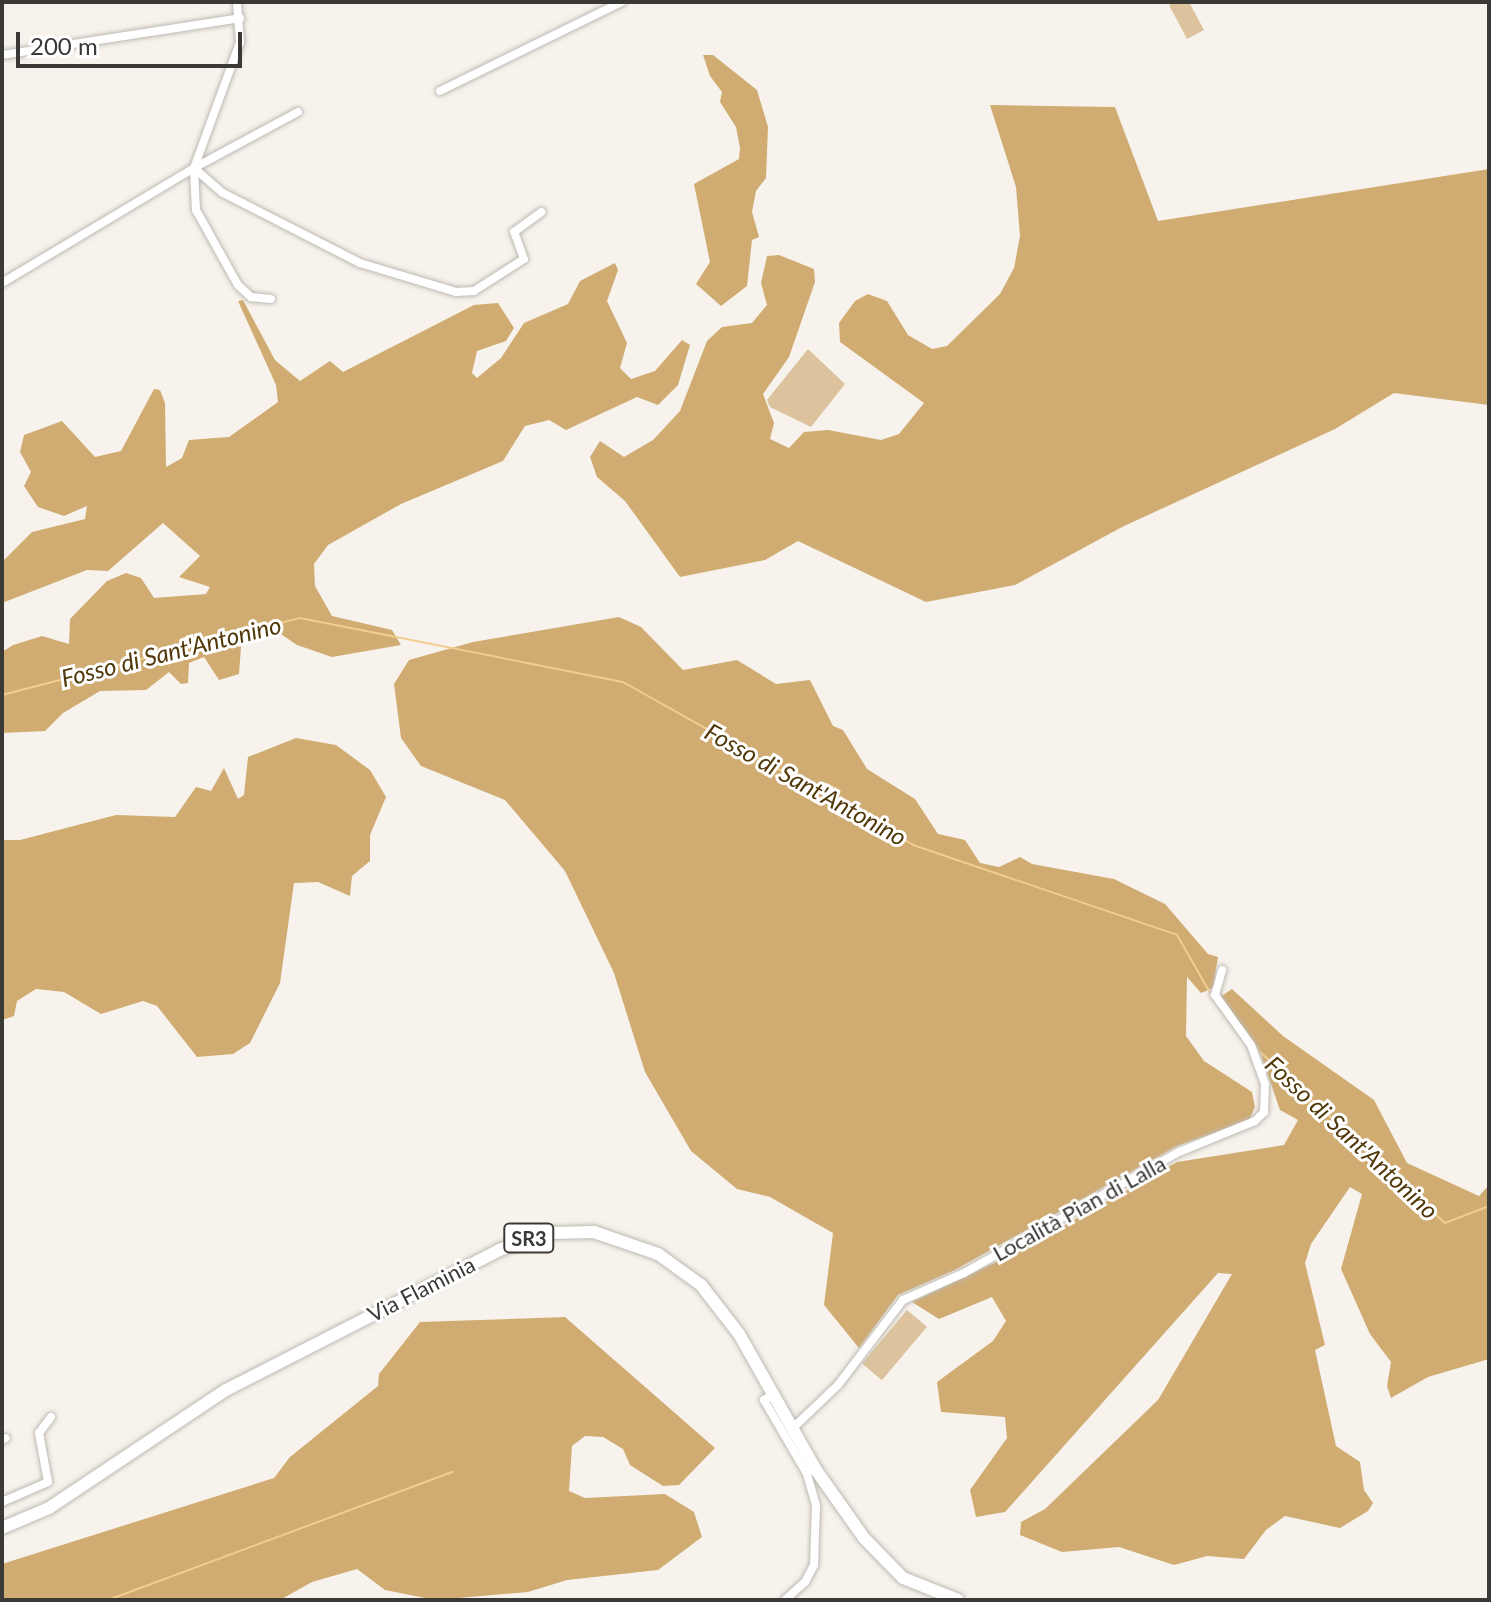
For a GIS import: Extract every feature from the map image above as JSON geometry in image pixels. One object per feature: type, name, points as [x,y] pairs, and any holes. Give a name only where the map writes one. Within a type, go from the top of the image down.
[{"type":"main road","name":"Via Flaminia","points":[[2,1528],[49,1508],[199,1407],[279,1362],[499,1250],[549,1233],[609,1234],[676,1265],[721,1308],[824,1482],[884,1561],[915,1584],[958,1600]]},
{"type":"street","points":[[237,2],[239,46],[194,168],[196,210],[238,285],[251,297],[271,299]]},
{"type":"street","points":[[440,91],[622,2]]},
{"type":"street","points":[[2,55],[240,18]]},
{"type":"street","points":[[2,283],[194,168],[298,112]]},
{"type":"street","points":[[194,168],[223,193],[360,263],[456,292],[474,291],[524,259],[514,232],[542,212]]},
{"type":"street","name":"Località Pian di Lalla","points":[[794,1427],[838,1385],[903,1300],[964,1273],[1179,1152],[1255,1121],[1264,1112],[1265,1084],[1251,1045],[1215,995],[1222,970]]},
{"type":"street","points":[[773,1394],[764,1400],[810,1482],[816,1505],[814,1565],[805,1582],[785,1600]]},
{"type":"street","points":[[2,1502],[48,1482],[39,1433],[51,1417]]},
{"type":"shaded area","points":[[1189,2],[1204,30],[1187,39],[1169,5]]},
{"type":"shaded area","points":[[703,55],[713,55],[757,90],[768,127],[766,178],[756,191],[752,212],[759,237],[752,240],[747,286],[721,306],[696,284],[710,262],[694,184],[739,159],[740,148],[736,127],[720,102],[722,92],[710,76]]},
{"type":"shaded area","points":[[990,105],[1115,107],[1158,221],[1489,169],[1489,405],[1394,393],[1335,429],[1122,527],[1015,585],[926,602],[798,541],[765,560],[680,577],[625,501],[597,477],[590,457],[600,441],[624,457],[653,440],[680,411],[707,341],[722,327],[752,323],[767,305],[761,283],[767,256],[779,255],[814,269],[815,282],[789,357],[763,394],[774,423],[770,439],[789,448],[804,432],[828,430],[881,440],[899,434],[924,403],[840,342],[839,323],[855,301],[868,294],[887,301],[908,335],[932,349],[947,346],[1000,294],[1014,268],[1020,236],[1016,187]]},
{"type":"shaded area","points":[[615,263],[618,270],[607,301],[627,343],[620,368],[631,379],[655,371],[682,340],[690,345],[678,385],[658,405],[637,397],[566,430],[549,420],[525,426],[503,461],[401,504],[328,545],[314,564],[315,586],[332,616],[392,630],[401,645],[332,657],[297,645],[269,626],[256,625],[242,634],[239,674],[219,680],[204,657],[189,663],[188,683],[181,684],[169,672],[146,690],[100,691],[63,713],[45,731],[2,733],[2,652],[13,645],[42,636],[69,644],[70,619],[107,581],[126,573],[141,578],[154,598],[206,594],[210,587],[179,577],[200,556],[163,523],[108,571],[87,570],[2,603],[2,562],[32,532],[85,519],[87,506],[64,516],[38,507],[24,486],[31,472],[20,452],[24,435],[62,421],[95,457],[121,451],[154,389],[160,390],[165,403],[166,467],[182,458],[189,440],[229,437],[278,402],[276,385],[238,301],[243,300],[275,360],[300,381],[330,361],[343,372],[474,305],[498,303],[514,328],[506,341],[477,351],[472,373],[477,378],[501,358],[524,323],[568,304],[580,281]]},
{"type":"shaded area","points":[[808,349],[845,384],[811,427],[770,407],[767,400]]},
{"type":"shaded area","points":[[619,617],[641,627],[683,670],[737,660],[776,684],[810,680],[833,726],[843,730],[867,769],[915,799],[938,834],[965,840],[980,863],[999,867],[1020,857],[1032,864],[1114,879],[1165,904],[1208,954],[1218,957],[1213,988],[1201,993],[1187,977],[1186,1036],[1204,1061],[1252,1092],[1255,1107],[1249,1120],[1177,1146],[955,1270],[898,1295],[859,1348],[824,1305],[833,1233],[770,1197],[737,1189],[691,1151],[645,1072],[614,973],[565,871],[505,800],[421,766],[401,738],[394,684],[409,660],[473,642]]},
{"type":"shaded area","points":[[296,738],[336,745],[370,770],[386,797],[370,835],[370,861],[352,876],[350,896],[318,882],[294,883],[280,983],[250,1043],[233,1054],[197,1057],[157,1006],[143,1001],[101,1014],[64,992],[36,989],[17,1001],[14,1016],[2,1020],[2,840],[20,840],[116,815],[175,817],[196,787],[211,791],[224,768],[238,799],[244,795],[248,757]]},
{"type":"shaded area","points":[[1232,989],[1283,1036],[1374,1100],[1407,1163],[1479,1196],[1489,1185],[1489,1359],[1428,1377],[1391,1398],[1387,1386],[1391,1362],[1370,1334],[1341,1269],[1362,1194],[1350,1187],[1311,1244],[1305,1263],[1325,1345],[1315,1350],[1336,1446],[1360,1462],[1364,1490],[1373,1503],[1368,1511],[1340,1528],[1285,1516],[1266,1530],[1244,1559],[1207,1556],[1174,1565],[1119,1547],[1062,1552],[1020,1535],[1021,1522],[1045,1509],[1158,1400],[1232,1274],[1218,1273],[1005,1512],[976,1517],[970,1490],[1007,1438],[1005,1417],[941,1412],[937,1382],[993,1341],[1006,1321],[992,1297],[939,1319],[912,1302],[1015,1253],[1177,1162],[1284,1145],[1298,1120],[1280,1110],[1259,1049],[1224,1012],[1220,997]]},
{"type":"shaded area","points":[[907,1310],[927,1327],[882,1380],[862,1364]]},
{"type":"shaded area","points":[[565,1317],[715,1448],[679,1485],[663,1486],[630,1465],[623,1449],[603,1437],[585,1436],[572,1446],[569,1491],[585,1498],[665,1494],[694,1512],[702,1537],[658,1570],[567,1580],[528,1592],[435,1600],[385,1590],[357,1569],[312,1582],[280,1600],[2,1600],[2,1564],[274,1478],[290,1457],[378,1386],[379,1374],[420,1322]]},
{"type":"waterway","name":"Fosso di Sant'Antonino","points":[[2,695],[300,618],[623,682],[913,845],[1177,935],[1212,996]]},
{"type":"waterway","name":"Fosso di Sant'Antonino","points":[[1218,1005],[1235,1029]]},
{"type":"waterway","name":"Fosso di Sant'Antonino","points":[[1257,1049],[1445,1223],[1489,1206]]},
{"type":"waterway","points":[[108,1600],[453,1472]]}]
